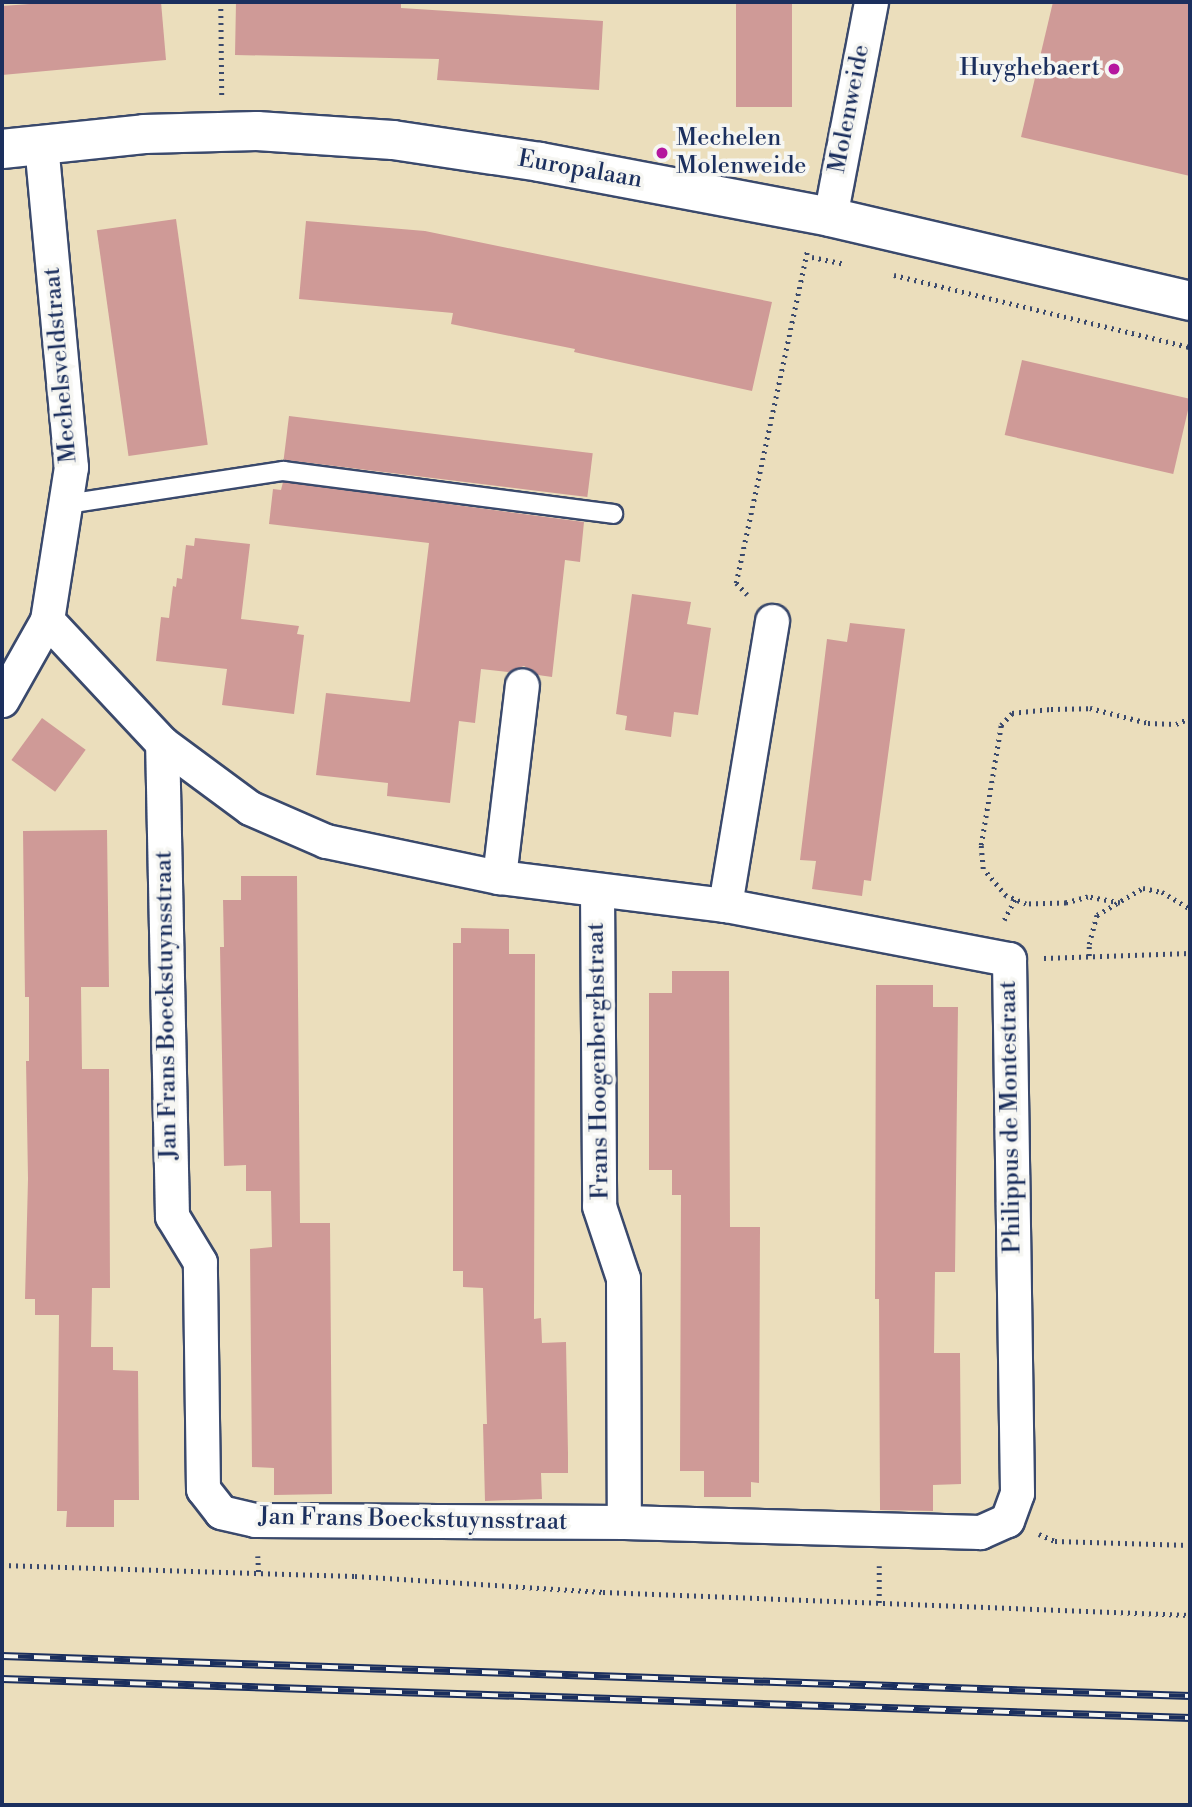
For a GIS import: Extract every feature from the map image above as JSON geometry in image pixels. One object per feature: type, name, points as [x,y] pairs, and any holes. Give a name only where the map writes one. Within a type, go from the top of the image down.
[{"type":"street","name":"Molenweide","points":[[816,214],[871,2]]},
{"type":"street","name":"Europalaan","points":[[2,149],[41,143],[257,131],[393,140],[540,162],[816,214],[1190,301]]},
{"type":"street","name":"Mechelsveldstraat","points":[[2,700],[47,620],[71,467],[41,143]]},
{"type":"street","name":"Philippus de Montestraat","points":[[47,620],[162,743],[250,808],[326,841],[499,877],[725,905],[1009,959],[1017,1493],[1007,1520]]},
{"type":"street","points":[[725,905],[772,621]]},
{"type":"street","points":[[499,877],[522,685]]},
{"type":"street","name":"Jan Frans Boeckstuynsstraat","points":[[162,743],[172,1216],[200,1262],[203,1489],[221,1512],[255,1520],[624,1522],[980,1532],[1007,1520]]},
{"type":"street","name":"Frans Hoogenberghstraat","points":[[597,891],[598,1206],[623,1278],[624,1522]]},
{"type":"lane","points":[[66,504],[283,471],[613,514]]},
{"type":"path","points":[[220,2],[222,132]]},
{"type":"path","points":[[772,621],[736,583],[816,214]]},
{"type":"path","points":[[795,253],[855,266]]},
{"type":"path","points":[[880,272],[1190,348]]},
{"type":"path","points":[[1120,903],[1088,897],[1066,902],[1026,904],[1006,895],[983,869],[981,845],[1001,725],[1012,713],[1051,709],[1090,708],[1148,723],[1176,724],[1190,718]]},
{"type":"path","points":[[1089,956],[1089,944],[1097,915],[1143,888],[1162,892],[1190,909]]},
{"type":"path","points":[[1009,959],[1190,953]]},
{"type":"path","points":[[1007,1520],[1055,1541],[1190,1545]]},
{"type":"path","points":[[2,1564],[355,1576],[603,1592],[1190,1615]]},
{"type":"building","points":[[57,2],[161,2],[166,60],[2,75],[2,6]]},
{"type":"building","points":[[236,2],[401,2],[401,8],[603,21],[599,90],[437,80],[439,59],[235,55]]},
{"type":"building","points":[[736,2],[792,2],[792,107],[736,107]]},
{"type":"building","name":"Huyghebaert","points":[[1053,2],[1190,2],[1190,176],[1021,137]]},
{"type":"building","points":[[176,219],[208,445],[129,456],[97,230]]},
{"type":"building","points":[[306,221],[425,231],[772,302],[752,391],[574,352],[575,349],[451,324],[453,313],[299,299]]},
{"type":"building","points":[[1022,360],[1190,399],[1173,474],[1005,435]]},
{"type":"building","points":[[289,416],[593,453],[587,497],[284,460]]},
{"type":"building","points":[[283,482],[584,522],[580,562],[565,560],[552,677],[538,675],[524,666],[508,672],[481,669],[475,723],[459,721],[450,803],[387,796],[388,783],[316,775],[326,693],[410,702],[429,543],[269,524],[273,489],[281,490]]},
{"type":"building","points":[[195,538],[250,544],[241,619],[299,626],[297,634],[304,635],[294,714],[222,705],[227,669],[156,661],[161,617],[169,618],[173,586],[176,587],[177,578],[182,579],[186,545],[194,546]]},
{"type":"building","points":[[632,594],[691,602],[687,624],[711,628],[698,715],[674,712],[671,737],[625,730],[627,716],[616,714]]},
{"type":"building","points":[[850,623],[905,629],[871,881],[864,880],[862,896],[812,889],[816,861],[800,860],[827,639],[847,642]]},
{"type":"building","points":[[42,718],[86,750],[55,792],[11,760]]},
{"type":"building","points":[[107,830],[109,987],[81,987],[82,1069],[109,1069],[110,1288],[92,1288],[91,1347],[113,1347],[113,1370],[138,1371],[139,1500],[114,1500],[114,1527],[66,1527],[67,1511],[57,1511],[59,1315],[35,1315],[35,1299],[25,1299],[28,1179],[26,1061],[29,1061],[29,997],[25,997],[23,831]]},
{"type":"building","points":[[241,876],[297,876],[300,1223],[330,1223],[332,1494],[274,1495],[274,1468],[252,1467],[250,1249],[272,1247],[271,1191],[246,1191],[246,1165],[224,1166],[220,947],[224,947],[223,900],[241,900]]},
{"type":"building","points":[[461,928],[509,929],[509,954],[535,954],[534,1319],[541,1318],[542,1343],[566,1342],[568,1454],[568,1473],[541,1473],[542,1499],[485,1501],[483,1424],[487,1424],[483,1288],[463,1287],[463,1271],[453,1271],[453,943],[461,943]]},
{"type":"building","points":[[672,971],[729,971],[730,1227],[760,1227],[759,1483],[751,1482],[751,1497],[704,1497],[704,1471],[680,1471],[681,1195],[672,1195],[672,1170],[649,1170],[649,993],[672,993]]},
{"type":"building","points":[[876,985],[933,985],[933,1007],[958,1007],[955,1272],[935,1272],[934,1353],[960,1353],[961,1484],[933,1485],[933,1511],[880,1510],[879,1299],[875,1299]]},
{"type":"railway","points":[[2,1656],[1190,1696]]},
{"type":"railway","points":[[2,1679],[1190,1718]]},
{"type":"place","name":"Huyghebaert","points":[[1114,69]]},
{"type":"place","name":"Mechelen Molenweide","points":[[662,153]]}]
